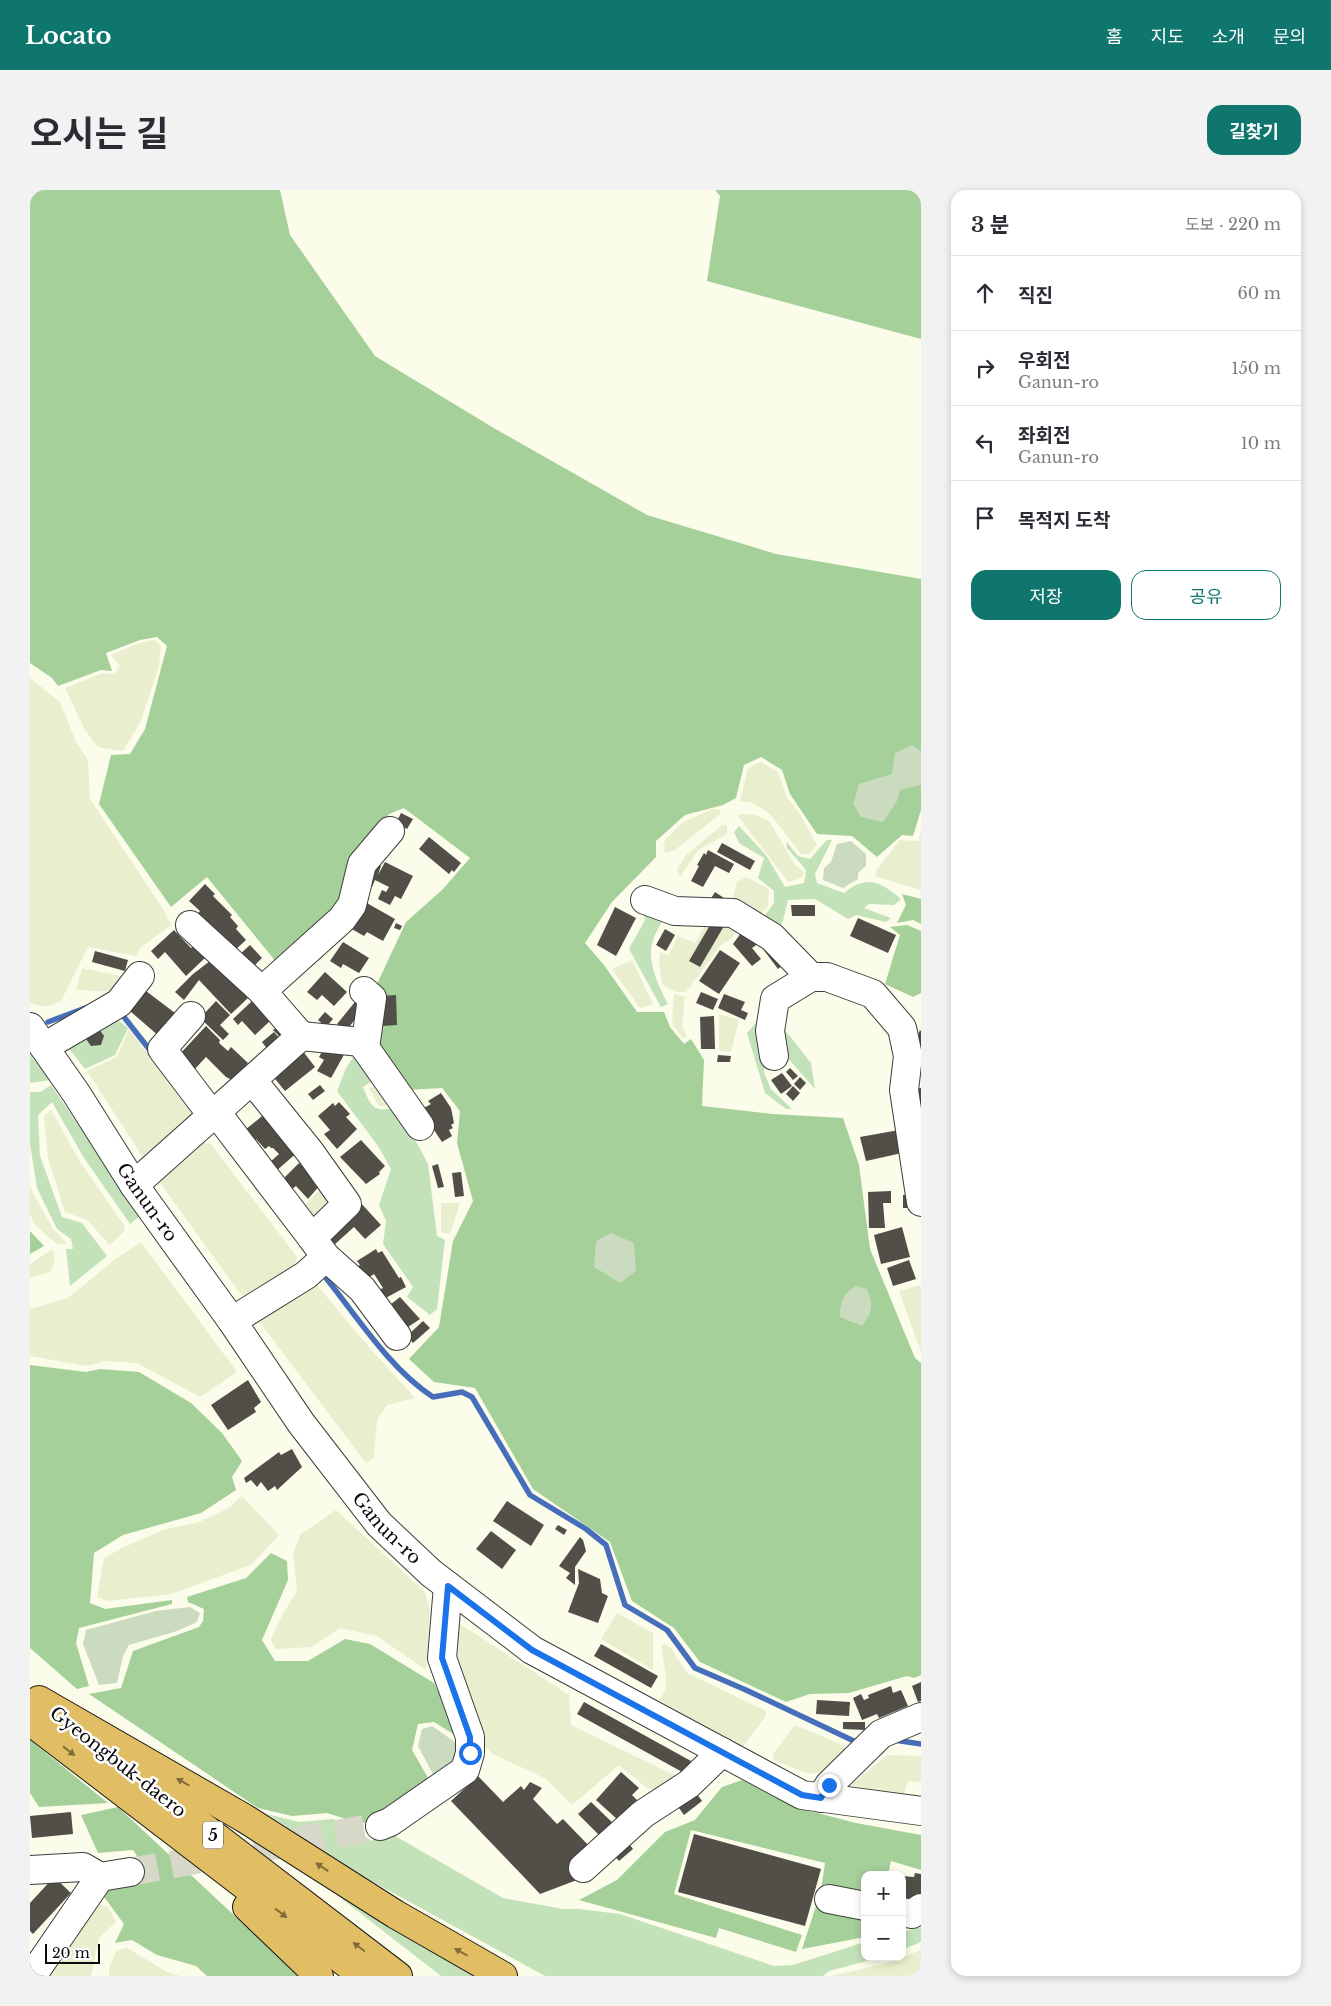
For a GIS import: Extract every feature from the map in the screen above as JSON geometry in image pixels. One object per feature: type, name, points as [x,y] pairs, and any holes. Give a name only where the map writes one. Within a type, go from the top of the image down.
[{"type":"highway","name":"Gyeongbuk-daero","points":[[33,1704],[157,1818],[363,1976]]},
{"type":"highway","name":"Gyeongbuk-daero","points":[[33,1704],[398,1976]]},
{"type":"highway","points":[[33,1704],[244,1818],[395,1914],[503,1976]]},
{"type":"highway","points":[[157,1818],[204,1868],[319,1976]]},
{"type":"street","points":[[262,991],[342,919],[352,905],[362,864],[390,831]]},
{"type":"street","points":[[645,900],[675,911],[733,913],[772,937],[811,977]]},
{"type":"street","points":[[190,925],[262,991],[301,1036],[361,1042],[420,1126]]},
{"type":"street","points":[[37,1037],[119,1003],[140,976]]},
{"type":"street","points":[[774,1056],[770,1031],[775,999],[811,977],[827,977],[873,994],[902,1028],[908,1056],[904,1090],[921,1202]]},
{"type":"street","points":[[364,991],[372,998],[365,1048]]},
{"type":"street","points":[[191,1016],[162,1049],[319,1248],[362,1289],[397,1336]]},
{"type":"street","points":[[134,1185],[301,1036]]},
{"type":"street","name":"Ganun-ro","points":[[37,1037],[76,1093],[134,1185],[232,1322],[301,1423],[379,1524],[431,1573],[532,1650],[802,1795],[921,1811]]},
{"type":"street","points":[[232,1322],[306,1275],[319,1248],[347,1204],[310,1152],[252,1080]]},
{"type":"street","points":[[380,1826],[390,1822],[464,1770],[470,1753],[470,1737],[442,1658],[448,1586]]},
{"type":"street","points":[[821,1798],[829,1785],[881,1734],[921,1717]]},
{"type":"street","points":[[583,1868],[642,1814],[689,1784],[722,1752]]},
{"type":"street","points":[[30,1870],[84,1867],[100,1877],[130,1872]]},
{"type":"street","points":[[32,1976],[100,1877]]},
{"type":"street","points":[[830,1899],[861,1905]]},
{"type":"street","points":[[906,1913],[912,1914],[921,1908]]},
{"type":"green space","points":[[30,190],[280,190],[290,235],[375,356],[492,427],[647,515],[776,554],[921,579],[921,810],[913,836],[902,835],[877,857],[852,836],[817,834],[790,794],[782,770],[761,757],[744,765],[736,798],[723,805],[685,815],[656,841],[656,857],[612,902],[585,943],[604,965],[637,1012],[664,1012],[670,1027],[684,1044],[691,1039],[704,1060],[702,1106],[773,1114],[843,1118],[859,1165],[870,1249],[915,1358],[921,1363],[921,1675],[914,1678],[907,1676],[849,1693],[810,1694],[786,1702],[700,1662],[674,1628],[632,1601],[610,1542],[533,1489],[475,1388],[434,1382],[409,1359],[439,1327],[453,1241],[473,1201],[457,1143],[460,1111],[442,1088],[407,1090],[372,1040],[376,986],[406,922],[443,889],[470,858],[404,808],[389,814],[357,859],[343,900],[277,963],[207,877],[171,907],[99,804],[111,755],[130,754],[145,729],[167,646],[157,637],[140,640],[106,653],[112,671],[101,670],[58,686],[52,678],[30,663]]},
{"type":"green space","points":[[715,190],[921,190],[921,339],[707,281],[720,196]]},
{"type":"green space","points":[[155,640],[161,646],[159,666],[141,721],[123,751],[98,747],[85,730],[65,688],[100,674],[115,673],[120,666],[111,655],[139,643]]},
{"type":"green space","points":[[30,678],[60,702],[76,742],[88,760],[90,799],[163,909],[171,925],[140,948],[136,956],[88,947],[61,1001],[46,1007],[30,1002]]},
{"type":"green space","points":[[912,745],[921,751],[921,785],[900,790],[897,801],[883,822],[861,817],[853,804],[859,784],[892,774],[895,753]]},
{"type":"green space","points":[[761,762],[778,772],[787,797],[800,814],[817,845],[809,854],[801,854],[770,814],[753,803],[740,801],[748,768]]},
{"type":"green space","points":[[713,809],[721,810],[720,814],[675,850],[665,853],[664,841],[683,822]]},
{"type":"green space","points":[[737,815],[756,815],[770,822],[795,865],[804,872],[802,878],[788,882]]},
{"type":"green space","points":[[722,825],[727,826],[727,834],[698,850],[680,877],[677,870],[686,855]]},
{"type":"green space","points":[[739,826],[766,855],[785,887],[804,883],[806,870],[787,848],[786,841],[798,856],[810,859],[827,840],[832,840],[815,874],[817,883],[844,893],[860,884],[874,882],[887,888],[901,899],[894,905],[869,904],[864,908],[891,918],[886,922],[856,915],[848,919],[815,899],[788,900],[783,921],[777,930],[762,919],[774,903],[774,891],[758,878],[764,858],[739,843],[734,832]]},
{"type":"green space","points":[[921,829],[921,890],[875,876],[877,869],[900,840],[919,841]]},
{"type":"green space","points":[[851,841],[866,854],[866,866],[858,873],[858,879],[843,888],[823,880],[824,868],[831,862],[837,844]]},
{"type":"green space","points":[[746,877],[769,889],[768,906],[759,916],[731,906],[737,882]]},
{"type":"green space","points":[[902,894],[921,899],[921,924],[913,920],[897,923],[906,905]]},
{"type":"green space","points":[[642,906],[663,919],[651,948],[654,974],[668,1004],[661,1007],[629,949],[645,920]]},
{"type":"green space","points":[[711,916],[738,923],[733,937],[720,946],[686,992],[676,992],[662,984],[659,963],[660,952],[668,955],[678,936],[695,943]]},
{"type":"green space","points":[[907,925],[921,931],[921,993],[913,997],[885,984],[900,935],[890,927]]},
{"type":"green space","points":[[632,960],[653,1004],[640,1008],[612,969]]},
{"type":"green space","points":[[82,968],[125,977],[118,992],[76,990]]},
{"type":"green space","points":[[674,994],[685,997],[682,1025],[687,1037],[683,1038],[672,1024]]},
{"type":"green space","points":[[109,1013],[128,1028],[115,1055],[85,1069],[63,1041]]},
{"type":"green space","points":[[719,1014],[739,1020],[731,1052],[719,1051]]},
{"type":"green space","points":[[762,1016],[764,1072],[771,1089],[792,1109],[786,1109],[765,1093],[747,1033]]},
{"type":"green space","points":[[781,1025],[811,1063],[815,1089],[786,1056]]},
{"type":"green space","points":[[129,1029],[195,1118],[146,1162],[87,1071],[117,1057]]},
{"type":"green space","points":[[356,1053],[379,1077],[363,1087],[369,1101],[375,1108],[379,1109],[398,1107],[428,1164],[437,1236],[445,1240],[437,1309],[430,1315],[407,1297],[413,1287],[383,1244],[386,1221],[379,1205],[391,1169],[378,1146],[337,1091],[346,1068]]},
{"type":"green space","points":[[30,1055],[50,1080],[30,1083]]},
{"type":"green space","points":[[383,1082],[396,1100],[382,1107],[378,1105],[369,1088]]},
{"type":"green space","points":[[51,1085],[140,1216],[130,1224],[84,1158],[52,1102],[38,1115],[40,1156],[62,1217],[82,1223],[107,1256],[70,1286],[66,1249],[73,1249],[71,1239],[57,1229],[37,1188],[30,1144],[30,1092],[40,1092]]},
{"type":"green space","points":[[51,1110],[79,1160],[124,1225],[125,1231],[110,1245],[87,1220],[65,1212],[48,1158],[44,1116]]},
{"type":"green space","points":[[199,1142],[211,1144],[297,1257],[294,1271],[245,1296],[239,1292],[160,1183],[161,1176]]},
{"type":"green space","points":[[30,1181],[31,1189],[53,1229],[67,1243],[58,1245],[35,1225],[30,1214]]},
{"type":"green space","points":[[325,1184],[334,1197],[317,1225],[306,1204]]},
{"type":"green space","points":[[441,1203],[460,1203],[450,1234],[441,1232]]},
{"type":"green space","points":[[30,1231],[44,1246],[30,1254]]},
{"type":"green space","points":[[611,1233],[634,1243],[636,1271],[620,1283],[594,1267],[596,1241]]},
{"type":"green space","points":[[141,1242],[237,1372],[200,1397],[137,1363],[105,1361],[87,1366],[30,1356],[30,1309],[68,1298],[114,1260]]},
{"type":"green space","points":[[53,1249],[55,1261],[50,1272],[30,1278],[30,1264]]},
{"type":"green space","points":[[316,1284],[373,1352],[415,1398],[387,1405],[377,1420],[374,1458],[366,1463],[258,1320]]},
{"type":"green space","points":[[920,1285],[921,1289],[921,1352],[899,1291]]},
{"type":"green space","points":[[856,1286],[867,1289],[871,1299],[870,1313],[862,1326],[840,1317],[843,1299]]},
{"type":"green space","points":[[30,1365],[86,1372],[100,1369],[139,1372],[191,1403],[222,1433],[242,1461],[232,1477],[236,1490],[201,1513],[123,1535],[94,1553],[90,1603],[105,1609],[172,1600],[172,1604],[79,1628],[76,1643],[89,1686],[77,1689],[30,1648]]},
{"type":"green space","points":[[242,1496],[279,1535],[251,1565],[171,1594],[109,1601],[97,1597],[104,1558],[163,1530],[199,1522],[229,1508]]},
{"type":"green space","points":[[336,1510],[425,1592],[430,1611],[426,1670],[377,1636],[340,1628],[312,1647],[276,1649],[271,1640],[279,1621],[297,1591],[293,1553],[301,1534]]},
{"type":"green space","points":[[271,1553],[287,1561],[288,1580],[262,1640],[275,1661],[308,1661],[345,1639],[370,1644],[434,1683],[461,1739],[434,1722],[418,1724],[412,1750],[431,1783],[424,1790],[362,1824],[327,1813],[292,1816],[258,1808],[89,1694],[121,1688],[133,1651],[199,1627],[203,1621],[204,1609],[188,1602],[187,1597],[246,1578]]},
{"type":"green space","points":[[190,1607],[200,1613],[197,1622],[177,1631],[129,1645],[123,1656],[117,1683],[99,1685],[83,1644],[86,1630],[156,1611]]},
{"type":"green space","points":[[617,1613],[653,1633],[653,1670],[601,1639]]},
{"type":"green space","points":[[457,1622],[569,1695],[571,1725],[686,1781],[653,1790],[647,1788],[619,1765],[572,1805],[546,1779],[493,1754],[482,1744],[451,1656]]},
{"type":"green space","points":[[665,1644],[671,1648],[687,1673],[766,1711],[766,1716],[742,1748],[659,1700],[665,1690],[666,1677],[661,1646]]},
{"type":"green space","points":[[795,1725],[843,1745],[845,1752],[820,1772],[810,1774],[773,1760],[773,1754]]},
{"type":"green space","points":[[432,1726],[462,1747],[465,1758],[436,1780],[418,1746],[422,1729]]},
{"type":"green space","points":[[30,1740],[108,1803],[39,1807],[30,1793]]},
{"type":"green space","points":[[887,1755],[921,1756],[921,1782],[908,1781],[903,1796],[851,1785]]},
{"type":"green space","points":[[742,1780],[806,1810],[856,1823],[921,1835],[921,1870],[891,1861],[889,1871],[861,1871],[861,1899],[821,1890],[825,1863],[691,1830],[674,1894],[802,1935],[796,1952],[719,1928],[716,1938],[579,1900],[617,1880],[665,1832],[695,1820],[722,1787]]},
{"type":"green space","points":[[118,1807],[299,1976],[207,1976],[196,1966],[157,1955],[132,1940],[115,1943],[124,1924],[104,1897],[110,1885],[140,1883],[146,1869],[133,1850],[98,1853],[81,1815]]},
{"type":"green space","points":[[267,1814],[299,1822],[333,1819],[355,1828],[371,1841],[390,1833],[503,1898],[563,1909],[620,1914],[774,1966],[793,1965],[861,1943],[861,1961],[867,1961],[829,1971],[823,1976],[545,1976],[362,1876]]},
{"type":"green space","points":[[349,1898],[484,1976],[441,1976],[342,1899]]},
{"type":"green space","points":[[95,1903],[108,1907],[116,1922],[99,1938],[91,1976],[43,1976]]},
{"type":"green space","points":[[816,1906],[861,1914],[861,1938],[802,1949]]},
{"type":"green space","points":[[921,1927],[921,1942],[906,1948],[906,1931]]},
{"type":"green space","points":[[127,1948],[167,1972],[180,1976],[109,1976],[109,1968],[117,1950]]},
{"type":"green space","points":[[921,1950],[921,1976],[831,1976],[893,1961],[906,1961],[906,1956]]},
{"type":"building","points":[[401,813],[413,819],[407,829],[396,823]]},
{"type":"building","points":[[429,837],[461,863],[454,872],[452,870],[449,874],[419,849]]},
{"type":"building","points":[[722,843],[755,861],[750,870],[717,852]]},
{"type":"building","points":[[708,850],[734,864],[729,873],[715,866],[703,887],[691,881],[699,866],[697,865]]},
{"type":"building","points":[[372,862],[381,866],[378,875],[385,862],[413,876],[401,899],[395,896],[390,905],[378,899],[382,890],[386,892],[389,887],[375,880],[372,887],[362,883]]},
{"type":"building","points":[[205,884],[215,894],[213,896],[232,915],[230,917],[238,926],[236,929],[246,940],[234,951],[197,914],[200,911],[189,901]]},
{"type":"building","points":[[715,892],[724,898],[719,905],[710,900]]},
{"type":"building","points":[[365,902],[395,919],[383,941],[367,932],[364,936],[350,928]]},
{"type":"building","points":[[791,905],[815,905],[815,916],[792,916]]},
{"type":"building","points":[[615,907],[636,918],[616,956],[597,945]]},
{"type":"building","points":[[858,918],[896,935],[888,953],[850,936]]},
{"type":"building","points":[[713,920],[724,926],[700,967],[689,961]]},
{"type":"building","points":[[396,923],[402,926],[400,930],[394,928]]},
{"type":"building","points":[[665,929],[675,935],[666,951],[656,945]]},
{"type":"building","points":[[174,930],[191,948],[197,944],[207,956],[186,976],[165,952],[158,959],[151,951]]},
{"type":"building","points":[[753,930],[762,941],[752,948],[761,959],[752,966],[733,944],[741,933],[744,937]]},
{"type":"building","points":[[343,942],[369,958],[359,973],[343,964],[341,968],[330,961]]},
{"type":"building","points":[[771,943],[786,963],[778,969],[763,949]]},
{"type":"building","points":[[250,945],[262,958],[252,968],[239,955]]},
{"type":"building","points":[[720,950],[740,963],[719,994],[699,981]]},
{"type":"building","points":[[95,951],[128,960],[125,971],[92,962]]},
{"type":"building","points":[[210,961],[248,998],[231,1014],[199,980],[184,1000],[175,992],[193,974]]},
{"type":"building","points":[[325,972],[347,992],[334,1006],[322,995],[317,1000],[307,992]]},
{"type":"building","points":[[146,991],[179,1016],[160,1037],[130,1011]]},
{"type":"building","points":[[701,992],[718,999],[713,1010],[696,1003]]},
{"type":"building","points":[[724,994],[745,1002],[741,1010],[748,1013],[745,1020],[718,1008]]},
{"type":"building","points":[[396,995],[397,1025],[382,1026],[381,996]]},
{"type":"building","points":[[359,997],[367,1004],[346,1031],[337,1024]]},
{"type":"building","points":[[216,1001],[230,1015],[220,1025],[229,1034],[223,1040],[200,1018]]},
{"type":"building","points":[[252,1001],[270,1021],[255,1035],[242,1021],[238,1025],[233,1019]]},
{"type":"building","points":[[325,1012],[333,1019],[326,1027],[318,1020]]},
{"type":"building","points":[[714,1016],[715,1049],[701,1049],[700,1017]]},
{"type":"building","points":[[206,1026],[228,1051],[231,1047],[248,1063],[232,1080],[226,1077],[206,1057],[193,1071],[178,1056]]},
{"type":"building","points":[[277,1027],[285,1036],[282,1039],[273,1030]]},
{"type":"building","points":[[99,1029],[104,1036],[101,1045],[91,1046],[86,1039],[90,1031]]},
{"type":"building","points":[[921,1031],[921,1051],[915,1042]]},
{"type":"building","points":[[274,1032],[281,1040],[268,1050],[262,1042]]},
{"type":"building","points":[[331,1045],[345,1053],[331,1078],[317,1071],[324,1060],[319,1057],[323,1050],[327,1052]]},
{"type":"building","points":[[302,1050],[315,1067],[285,1091],[271,1074]]},
{"type":"building","points":[[718,1055],[731,1056],[730,1062],[717,1062]]},
{"type":"building","points":[[790,1068],[798,1076],[793,1080],[786,1072]]},
{"type":"building","points":[[782,1073],[792,1086],[781,1094],[771,1080]]},
{"type":"building","points":[[800,1077],[806,1083],[800,1090],[794,1084]]},
{"type":"building","points":[[320,1085],[325,1091],[313,1100],[308,1094]]},
{"type":"building","points":[[793,1086],[800,1093],[793,1101],[786,1094]]},
{"type":"building","points":[[921,1088],[921,1116],[912,1089]]},
{"type":"building","points":[[441,1093],[451,1108],[454,1123],[451,1125],[453,1128],[449,1130],[452,1136],[442,1142],[426,1118],[424,1108],[431,1104],[428,1101]]},
{"type":"building","points":[[339,1102],[350,1114],[346,1117],[357,1129],[337,1149],[324,1134],[330,1130],[318,1116],[333,1103],[335,1106]]},
{"type":"building","points":[[267,1112],[300,1150],[275,1172],[268,1164],[279,1154],[269,1146],[265,1149],[245,1130]]},
{"type":"building","points":[[899,1130],[902,1153],[866,1161],[860,1137]]},
{"type":"building","points":[[361,1140],[385,1166],[379,1172],[380,1174],[366,1184],[340,1157]]},
{"type":"building","points":[[299,1163],[321,1184],[308,1199],[296,1186],[292,1189],[283,1179]]},
{"type":"building","points":[[438,1164],[444,1187],[438,1188],[432,1166]]},
{"type":"building","points":[[461,1172],[464,1196],[455,1197],[452,1173]]},
{"type":"building","points":[[891,1191],[891,1203],[883,1203],[885,1228],[869,1228],[868,1192]]},
{"type":"building","points":[[914,1194],[914,1208],[903,1208],[903,1195]]},
{"type":"building","points":[[359,1201],[381,1225],[365,1239],[354,1227],[334,1245],[323,1233]]},
{"type":"building","points":[[902,1227],[910,1257],[881,1264],[874,1235]]},
{"type":"building","points":[[376,1249],[378,1253],[382,1251],[406,1287],[380,1301],[375,1292],[383,1288],[374,1274],[364,1281],[356,1267],[360,1265],[357,1261]]},
{"type":"building","points":[[909,1260],[916,1279],[893,1286],[887,1268]]},
{"type":"building","points":[[400,1297],[420,1319],[405,1329],[381,1312]]},
{"type":"building","points":[[423,1321],[430,1328],[413,1343],[407,1336]]},
{"type":"building","points":[[248,1380],[261,1402],[254,1408],[256,1412],[228,1430],[211,1405]]},
{"type":"building","points":[[292,1449],[302,1467],[277,1490],[275,1486],[268,1491],[261,1482],[257,1487],[251,1480],[246,1483],[244,1478],[279,1452],[281,1455]]},
{"type":"building","points":[[507,1501],[544,1525],[531,1546],[493,1521]]},
{"type":"building","points":[[558,1525],[567,1530],[564,1535],[555,1529]]},
{"type":"building","points":[[491,1531],[516,1550],[502,1569],[476,1549]]},
{"type":"building","points":[[580,1537],[583,1540],[586,1551],[575,1567],[575,1585],[566,1578],[570,1573],[559,1566]]},
{"type":"building","points":[[578,1569],[600,1579],[602,1593],[608,1596],[598,1623],[568,1612],[579,1583]]},
{"type":"building","points":[[601,1644],[658,1676],[651,1688],[594,1656]]},
{"type":"building","points":[[921,1682],[921,1701],[918,1702],[912,1686]]},
{"type":"building","points":[[891,1686],[893,1693],[901,1690],[908,1706],[879,1718],[877,1714],[862,1720],[853,1698],[861,1694],[864,1700],[869,1698],[868,1695]]},
{"type":"building","points":[[817,1700],[850,1702],[849,1716],[816,1714]]},
{"type":"building","points":[[584,1702],[691,1761],[684,1773],[577,1714]]},
{"type":"building","points":[[843,1722],[865,1722],[865,1730],[843,1729]]},
{"type":"building","points":[[621,1772],[639,1788],[632,1795],[637,1800],[618,1820],[596,1800]]},
{"type":"building","points":[[478,1776],[503,1802],[521,1786],[524,1790],[530,1782],[542,1788],[533,1799],[557,1824],[563,1819],[591,1848],[568,1870],[577,1880],[540,1894],[451,1801]]},
{"type":"building","points":[[694,1790],[702,1801],[684,1815],[676,1804]]},
{"type":"building","points":[[591,1802],[617,1827],[605,1841],[578,1814]]},
{"type":"building","points":[[71,1812],[73,1834],[32,1838],[30,1816]]},
{"type":"building","points":[[694,1834],[821,1869],[805,1926],[678,1892]]},
{"type":"building","points":[[627,1841],[633,1849],[619,1861],[612,1853]]},
{"type":"building","points":[[915,1873],[921,1874],[921,1895],[906,1901],[906,1876],[914,1877]]},
{"type":"building","points":[[54,1877],[71,1893],[33,1934],[30,1931],[30,1903]]},
{"type":"waterway","points":[[48,1022],[88,1007]]},
{"type":"waterway","points":[[124,1017],[153,1054]]},
{"type":"waterway","points":[[326,1278],[375,1342],[417,1385],[433,1397],[462,1392],[472,1397],[530,1495],[586,1529],[606,1545],[625,1605],[667,1630],[695,1668],[856,1742]]},
{"type":"waterway","points":[[894,1740],[921,1744]]},
{"type":"tunnel","points":[[130,1872],[380,1826]]},
{"type":"route","points":[[470,1753],[470,1737],[442,1658],[448,1586],[532,1650],[802,1795],[821,1798],[829,1785]]}]
